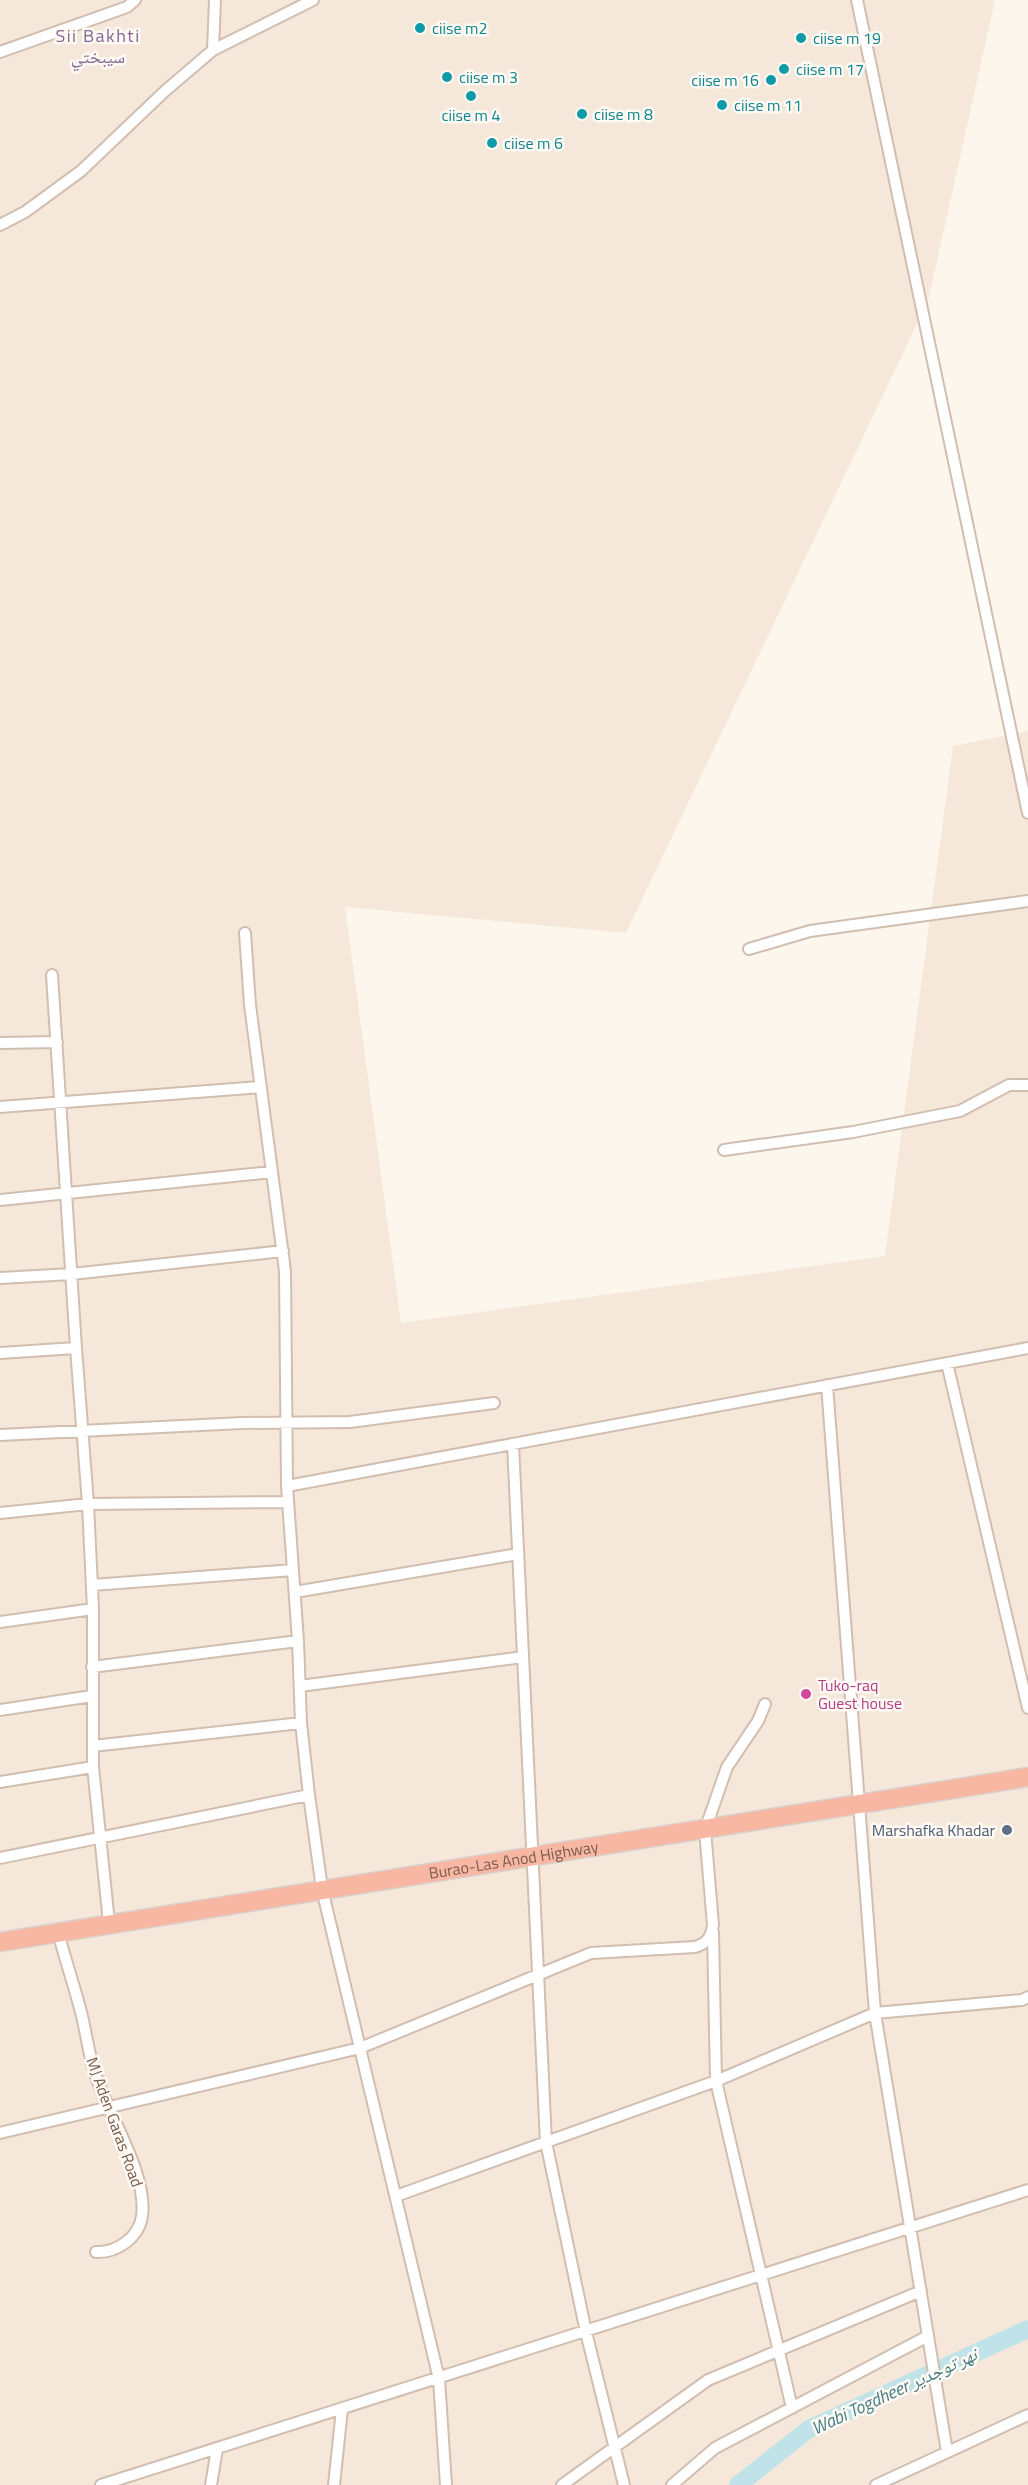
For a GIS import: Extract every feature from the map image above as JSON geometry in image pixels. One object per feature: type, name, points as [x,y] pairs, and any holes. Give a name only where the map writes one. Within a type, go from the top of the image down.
[{"type":"highway","name":"Burao-Las Anod Highway","points":[[0,1942],[1028,1777]]},
{"type":"street","points":[[0,52],[127,7],[135,0]]},
{"type":"street","points":[[213,50],[215,0]]},
{"type":"street","points":[[0,225],[25,212],[81,171],[165,91],[213,50],[313,0]]},
{"type":"street","points":[[857,0],[1028,813]]},
{"type":"street","points":[[749,949],[810,931],[1028,901]]},
{"type":"street","points":[[245,933],[250,1005],[285,1271],[286,1486],[295,1592],[301,1723],[309,1795],[322,1889],[439,2379],[447,2485]]},
{"type":"street","points":[[52,975],[88,1504],[93,1609],[93,1767],[109,1923]]},
{"type":"street","points":[[0,1043],[57,1042]]},
{"type":"street","points":[[724,1150],[853,1132],[960,1112],[1009,1084],[1028,1085]]},
{"type":"street","points":[[0,1107],[261,1087]]},
{"type":"street","points":[[0,1200],[272,1172]]},
{"type":"street","points":[[0,1278],[72,1274],[282,1251]]},
{"type":"street","points":[[0,1353],[76,1348]]},
{"type":"street","points":[[286,1486],[1028,1348]]},
{"type":"street","points":[[947,1363],[1028,1707]]},
{"type":"street","points":[[827,1385],[875,2013],[947,2452]]},
{"type":"street","points":[[0,1435],[350,1422],[494,1403]]},
{"type":"street","points":[[513,1444],[546,2142],[586,2332],[624,2485]]},
{"type":"street","points":[[0,1512],[88,1504],[288,1502]]},
{"type":"street","points":[[295,1592],[518,1554]]},
{"type":"street","points":[[92,1585],[293,1570]]},
{"type":"street","points":[[0,1622],[93,1609]]},
{"type":"street","points":[[92,1667],[298,1641]]},
{"type":"street","points":[[300,1686],[523,1657]]},
{"type":"street","points":[[0,1710],[92,1696]]},
{"type":"street","points":[[765,1704],[758,1720],[727,1767],[705,1830],[713,1926],[716,2081],[792,2408]]},
{"type":"street","points":[[93,1746],[301,1723]]},
{"type":"street","points":[[0,1782],[93,1767]]},
{"type":"street","points":[[0,1858],[309,1795]]},
{"type":"street","points":[[0,2133],[360,2048],[591,1953],[695,1947],[707,1941],[711,1936],[713,1926]]},
{"type":"street","name":"MJ Aden Garas Road","points":[[58,1932],[82,2012],[94,2070],[107,2108],[135,2172],[141,2194],[142,2215],[134,2235],[124,2244],[104,2252],[96,2252]]},
{"type":"street","points":[[396,2196],[716,2081],[875,2013],[1022,2000],[1028,1997]]},
{"type":"street","points":[[101,2485],[1028,2190]]},
{"type":"street","points":[[562,2485],[708,2380],[921,2291]]},
{"type":"street","points":[[672,2485],[715,2448],[928,2336]]},
{"type":"street","points":[[334,2485],[342,2409]]},
{"type":"street","points":[[876,2485],[1028,2415]]},
{"type":"street","points":[[211,2485],[217,2449]]},
{"type":"shaded area","points":[[0,0],[995,0],[928,301],[626,933],[345,907],[401,1323],[885,1256],[953,746],[1028,731],[1028,2485],[0,2485]]},
{"type":"waterway","name":"Wabi Togdheer نهر توجدير","points":[[738,2485],[809,2429],[1028,2329]]},
{"type":"place","name":"ciise m2","points":[[420,28]]},
{"type":"place","name":"ciise m 19","points":[[801,38]]},
{"type":"place","name":"ciise m 17","points":[[784,69]]},
{"type":"place","name":"ciise m 3","points":[[447,77]]},
{"type":"place","name":"ciise m 16","points":[[771,80]]},
{"type":"place","name":"ciise m 4","points":[[471,96]]},
{"type":"place","name":"ciise m 11","points":[[722,105]]},
{"type":"place","name":"ciise m 8","points":[[582,114]]},
{"type":"place","name":"ciise m 6","points":[[492,143]]},
{"type":"place","name":"Tuko-raq Guest house","points":[[806,1694]]},
{"type":"place","name":"Marshafka Khadar","points":[[1007,1830]]},
{"type":"district","name":"Sii Bakhti سيبختي","points":[[98,45]]}]
